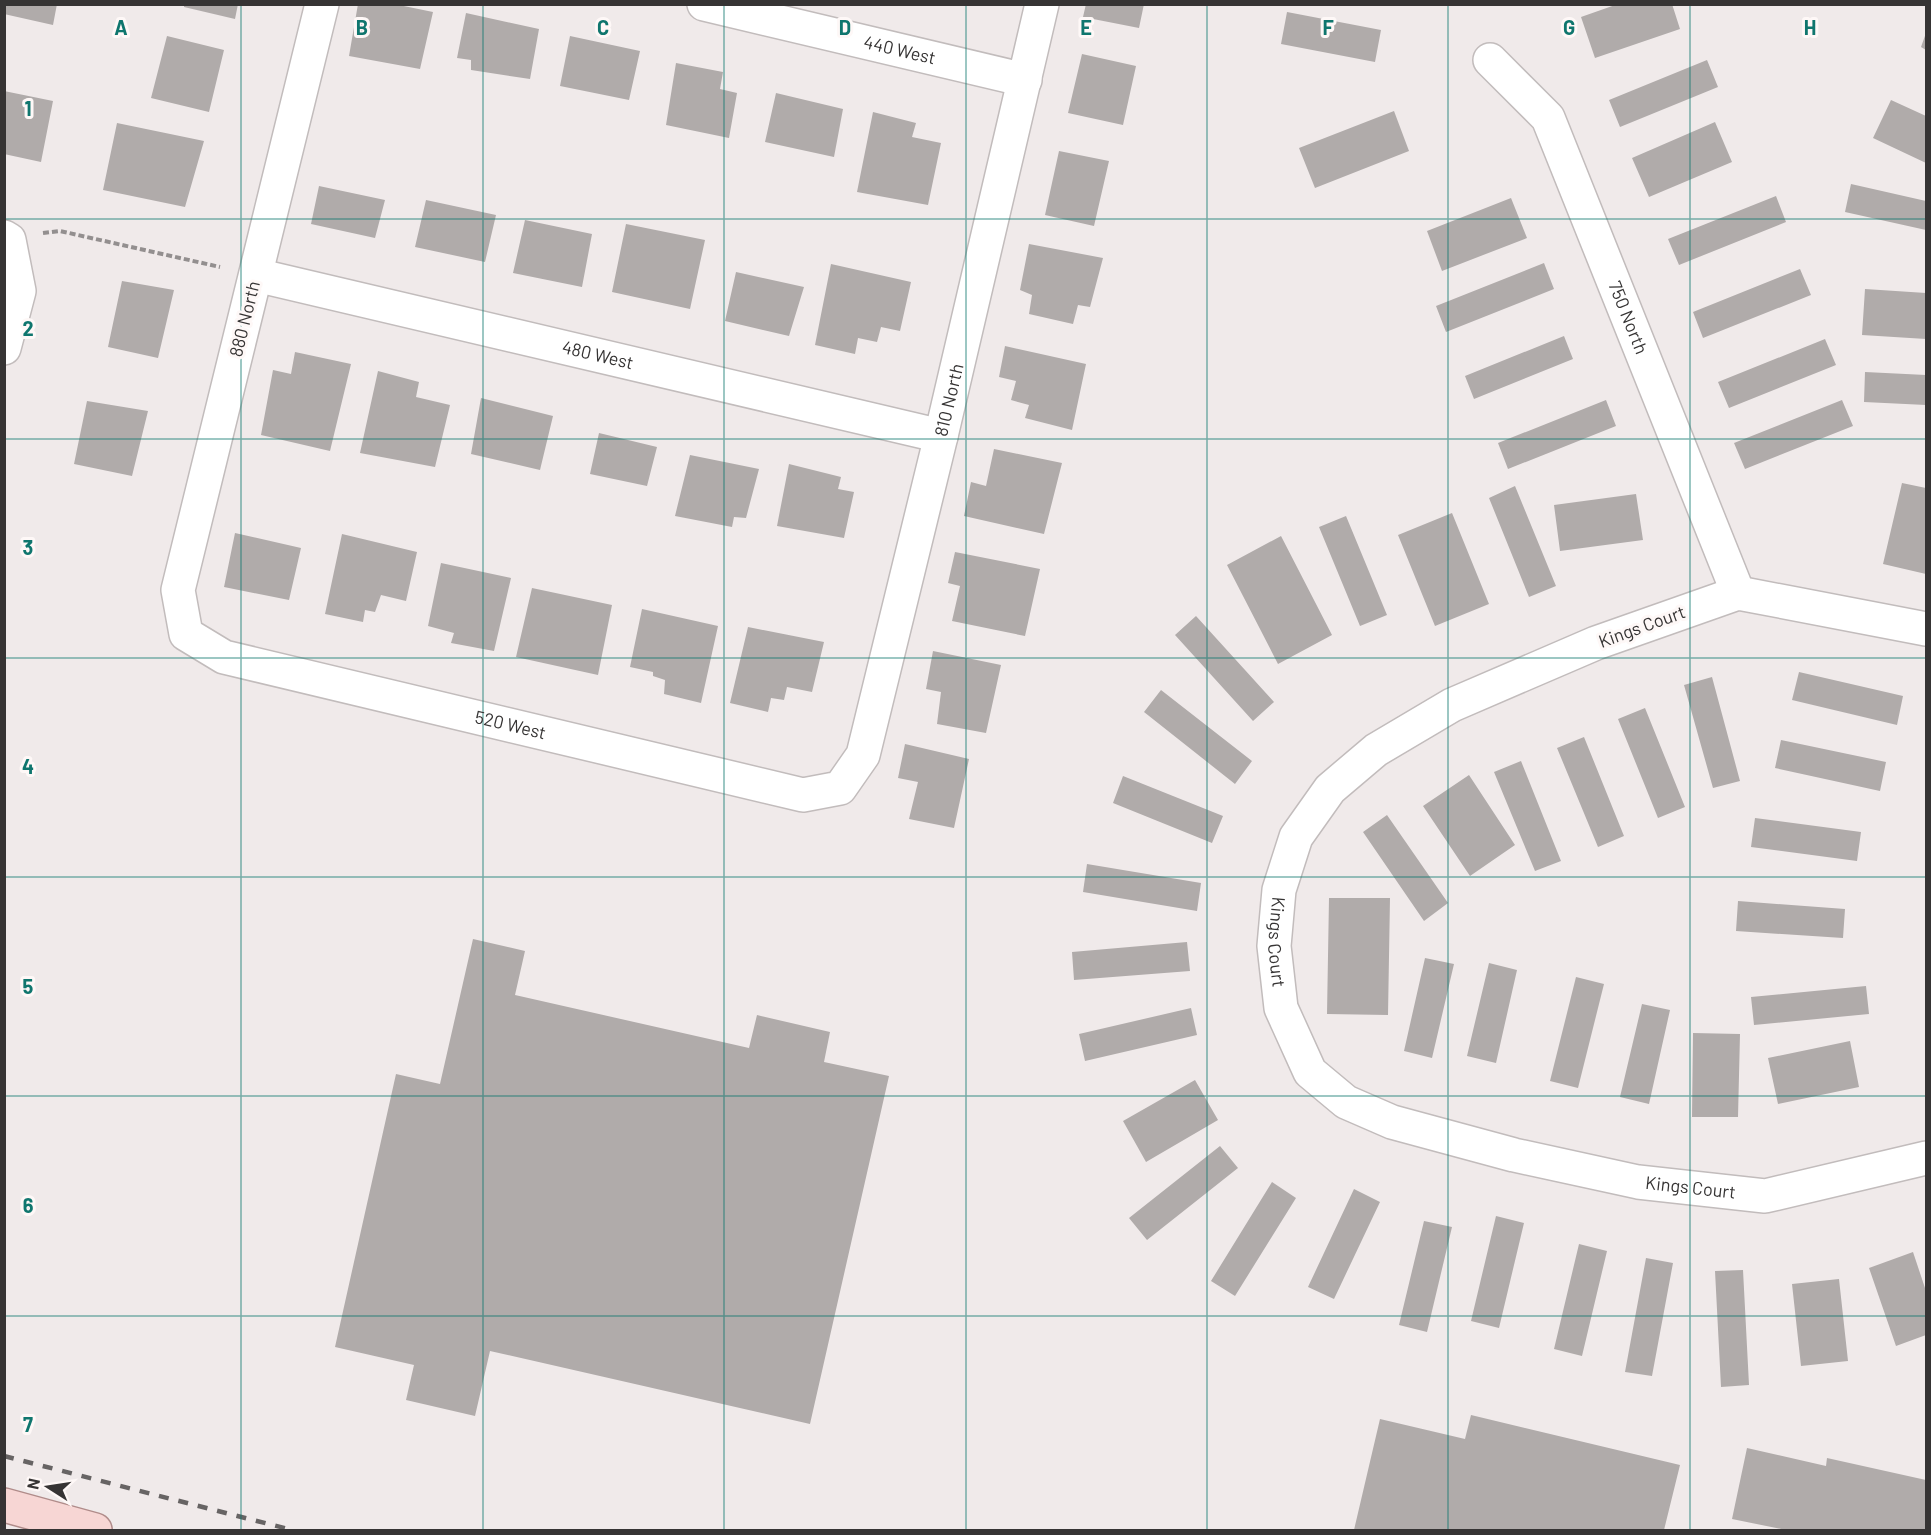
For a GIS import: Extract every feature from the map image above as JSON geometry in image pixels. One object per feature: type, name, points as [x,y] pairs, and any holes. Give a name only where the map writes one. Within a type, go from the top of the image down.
[{"type":"main road","points":[[4,1505],[95,1530]]},
{"type":"street","name":"880 North","points":[[186,634],[178,590],[322,4]]},
{"type":"street","name":"440 West","points":[[704,4],[1024,80]]},
{"type":"street","name":"810 North","points":[[840,788],[863,755],[1042,4]]},
{"type":"street","name":"750 North","points":[[1490,60],[1548,118],[1738,593]]},
{"type":"street","points":[[4,348],[19,291],[17,237]]},
{"type":"street","name":"480 West","points":[[256,275],[940,436]]},
{"type":"street","points":[[1738,593],[1926,629]]},
{"type":"street","name":"Kings Court","points":[[1738,593],[1596,643],[1452,705],[1376,750],[1330,789],[1296,837],[1279,890],[1274,946],[1281,1008],[1310,1072],[1346,1102],[1392,1122],[1514,1155],[1638,1182],[1765,1196],[1926,1158]]},
{"type":"street","name":"520 West","points":[[186,634],[224,657],[803,795],[840,788]]},
{"type":"path","points":[[17,237],[60,231],[256,275]]},
{"type":"building","points":[[4,4],[57,4],[53,25],[4,14]]},
{"type":"building","points":[[184,4],[238,4],[235,19],[184,7]]},
{"type":"building","points":[[358,4],[394,4],[433,12],[420,69],[349,56]]},
{"type":"building","points":[[1086,4],[1144,4],[1139,28],[1083,17]]},
{"type":"building","points":[[1618,4],[1672,4],[1680,29],[1595,58],[1581,17]]},
{"type":"building","points":[[1287,12],[1381,30],[1375,62],[1281,44]]},
{"type":"building","points":[[466,13],[539,29],[530,79],[471,70],[471,60],[457,58]]},
{"type":"building","points":[[1926,33],[1926,50],[1921,47]]},
{"type":"building","points":[[167,36],[224,50],[209,112],[151,98]]},
{"type":"building","points":[[570,36],[640,51],[629,100],[560,86]]},
{"type":"building","points":[[1082,54],[1136,66],[1123,125],[1068,113]]},
{"type":"building","points":[[1707,60],[1718,87],[1620,127],[1609,100]]},
{"type":"building","points":[[676,63],[723,72],[720,89],[737,93],[729,138],[666,125]]},
{"type":"building","points":[[4,91],[53,101],[41,162],[4,154]]},
{"type":"building","points":[[776,93],[843,109],[834,157],[765,142]]},
{"type":"building","points":[[1891,100],[1926,116],[1926,163],[1873,138]]},
{"type":"building","points":[[1394,111],[1409,151],[1315,188],[1299,148]]},
{"type":"building","points":[[873,112],[916,123],[912,137],[941,143],[928,205],[857,192]]},
{"type":"building","points":[[1715,122],[1732,162],[1649,197],[1632,158]]},
{"type":"building","points":[[117,123],[204,141],[185,207],[103,190]]},
{"type":"building","points":[[1059,151],[1109,161],[1094,226],[1045,215]]},
{"type":"building","points":[[1851,184],[1926,201],[1926,230],[1845,212]]},
{"type":"building","points":[[319,186],[385,200],[375,238],[311,224]]},
{"type":"building","points":[[1776,196],[1786,222],[1679,265],[1668,239]]},
{"type":"building","points":[[1511,198],[1527,238],[1442,271],[1427,231]]},
{"type":"building","points":[[426,200],[496,215],[485,262],[415,247]]},
{"type":"building","points":[[525,220],[592,234],[582,287],[513,273]]},
{"type":"building","points":[[626,224],[705,240],[690,309],[612,292]]},
{"type":"building","points":[[1029,244],[1103,258],[1090,307],[1078,305],[1073,324],[1029,314],[1032,295],[1020,290]]},
{"type":"building","points":[[1544,263],[1554,289],[1446,332],[1436,306]]},
{"type":"building","points":[[831,264],[911,282],[900,331],[881,327],[877,342],[858,338],[855,354],[815,345]]},
{"type":"building","points":[[1800,269],[1811,295],[1703,338],[1693,312]]},
{"type":"building","points":[[736,272],[804,287],[789,336],[725,321]]},
{"type":"building","points":[[122,281],[174,290],[158,358],[108,347]]},
{"type":"building","points":[[1865,289],[1926,293],[1926,339],[1862,335]]},
{"type":"building","points":[[1564,336],[1573,359],[1474,399],[1465,376]]},
{"type":"building","points":[[1825,339],[1836,365],[1729,408],[1718,382]]},
{"type":"building","points":[[1005,346],[1086,364],[1072,430],[1025,418],[1029,405],[1011,400],[1016,381],[999,377]]},
{"type":"building","points":[[295,352],[351,364],[330,451],[261,435],[273,370],[291,374]]},
{"type":"building","points":[[378,371],[419,382],[416,397],[450,405],[435,467],[360,453]]},
{"type":"building","points":[[1865,372],[1926,375],[1926,405],[1864,402]]},
{"type":"building","points":[[481,398],[553,416],[540,470],[471,454]]},
{"type":"building","points":[[1606,400],[1616,426],[1508,469],[1498,443]]},
{"type":"building","points":[[1842,400],[1853,426],[1745,469],[1734,443]]},
{"type":"building","points":[[87,401],[148,411],[132,476],[74,464]]},
{"type":"building","points":[[599,433],[657,447],[647,486],[590,474]]},
{"type":"building","points":[[994,449],[1062,463],[1044,534],[964,516],[971,482],[986,486]]},
{"type":"building","points":[[690,455],[759,469],[746,518],[734,517],[732,527],[675,516]]},
{"type":"building","points":[[789,464],[841,477],[838,489],[854,492],[844,538],[777,526]]},
{"type":"building","points":[[1902,483],[1926,488],[1926,574],[1883,564]]},
{"type":"building","points":[[1515,486],[1556,586],[1529,597],[1489,498]]},
{"type":"building","points":[[1636,494],[1643,540],[1560,551],[1554,505]]},
{"type":"building","points":[[1452,513],[1489,604],[1435,626],[1398,535]]},
{"type":"building","points":[[1346,516],[1387,615],[1360,626],[1319,527]]},
{"type":"building","points":[[235,533],[301,548],[289,600],[224,587]]},
{"type":"building","points":[[342,534],[417,552],[406,601],[381,595],[375,612],[365,610],[363,622],[325,614]]},
{"type":"building","points":[[1281,536],[1332,635],[1278,664],[1227,565]]},
{"type":"building","points":[[955,552],[1040,569],[1025,636],[952,621],[960,586],[948,583]]},
{"type":"building","points":[[441,563],[511,578],[494,651],[451,643],[454,633],[428,626]]},
{"type":"building","points":[[532,588],[612,605],[598,675],[516,657]]},
{"type":"building","points":[[642,609],[718,626],[701,703],[664,694],[665,680],[653,676],[653,672],[630,667]]},
{"type":"building","points":[[1196,616],[1274,702],[1253,721],[1175,635]]},
{"type":"building","points":[[748,627],[824,642],[812,692],[787,687],[784,700],[771,698],[768,712],[730,703]]},
{"type":"building","points":[[933,651],[1001,665],[986,733],[937,724],[941,692],[926,689]]},
{"type":"building","points":[[1799,672],[1903,696],[1897,725],[1792,700]]},
{"type":"building","points":[[1712,677],[1740,781],[1713,788],[1684,685]]},
{"type":"building","points":[[1161,690],[1252,761],[1235,784],[1144,712]]},
{"type":"building","points":[[1645,708],[1685,807],[1658,818],[1618,719]]},
{"type":"building","points":[[1584,737],[1624,836],[1598,847],[1557,748]]},
{"type":"building","points":[[1781,740],[1886,762],[1880,791],[1775,768]]},
{"type":"building","points":[[905,744],[969,759],[954,828],[909,819],[918,782],[898,778]]},
{"type":"building","points":[[1521,761],[1561,861],[1535,871],[1494,772]]},
{"type":"building","points":[[1469,775],[1515,845],[1470,876],[1423,806]]},
{"type":"building","points":[[1123,776],[1223,816],[1212,843],[1113,803]]},
{"type":"building","points":[[1387,815],[1448,903],[1424,921],[1363,832]]},
{"type":"building","points":[[1755,818],[1861,832],[1857,861],[1751,847]]},
{"type":"building","points":[[1087,864],[1201,883],[1197,911],[1083,892]]},
{"type":"building","points":[[1329,898],[1390,898],[1388,1015],[1327,1014]]},
{"type":"building","points":[[1738,901],[1845,909],[1843,938],[1736,931]]},
{"type":"building","points":[[473,939],[525,951],[515,995],[749,1048],[757,1015],[830,1032],[824,1062],[889,1076],[810,1424],[490,1351],[475,1416],[406,1400],[414,1365],[335,1347],[396,1074],[440,1084]]},
{"type":"building","points":[[1187,942],[1190,971],[1074,980],[1072,952]]},
{"type":"building","points":[[1425,958],[1454,964],[1432,1058],[1404,1051]]},
{"type":"building","points":[[1489,963],[1517,970],[1496,1063],[1467,1056]]},
{"type":"building","points":[[1576,977],[1604,984],[1578,1088],[1550,1081]]},
{"type":"building","points":[[1866,986],[1869,1014],[1754,1025],[1751,997]]},
{"type":"building","points":[[1642,1004],[1670,1010],[1649,1104],[1620,1097]]},
{"type":"building","points":[[1191,1008],[1197,1035],[1085,1061],[1079,1034]]},
{"type":"building","points":[[1693,1033],[1740,1034],[1738,1117],[1692,1117]]},
{"type":"building","points":[[1850,1041],[1859,1087],[1778,1104],[1768,1058]]},
{"type":"building","points":[[1195,1080],[1218,1120],[1146,1162],[1123,1121]]},
{"type":"building","points":[[1220,1146],[1238,1168],[1147,1240],[1129,1218]]},
{"type":"building","points":[[1272,1182],[1296,1198],[1235,1296],[1211,1281]]},
{"type":"building","points":[[1354,1189],[1380,1202],[1334,1299],[1308,1287]]},
{"type":"building","points":[[1496,1216],[1524,1223],[1499,1328],[1471,1321]]},
{"type":"building","points":[[1424,1221],[1452,1227],[1427,1332],[1399,1325]]},
{"type":"building","points":[[1579,1244],[1607,1251],[1582,1356],[1554,1349]]},
{"type":"building","points":[[1913,1252],[1926,1291],[1926,1335],[1896,1346],[1869,1268]]},
{"type":"building","points":[[1646,1258],[1673,1263],[1652,1376],[1625,1372]]},
{"type":"building","points":[[1743,1270],[1749,1385],[1721,1387],[1715,1271]]},
{"type":"building","points":[[1839,1279],[1848,1361],[1801,1366],[1792,1284]]},
{"type":"building","points":[[1471,1415],[1680,1465],[1664,1530],[1354,1530],[1380,1419],[1465,1439]]},
{"type":"building","points":[[1747,1448],[1826,1466],[1827,1458],[1926,1480],[1926,1530],[1786,1530],[1732,1519]]},
{"type":"railway","points":[[4,1456],[292,1530]]}]
